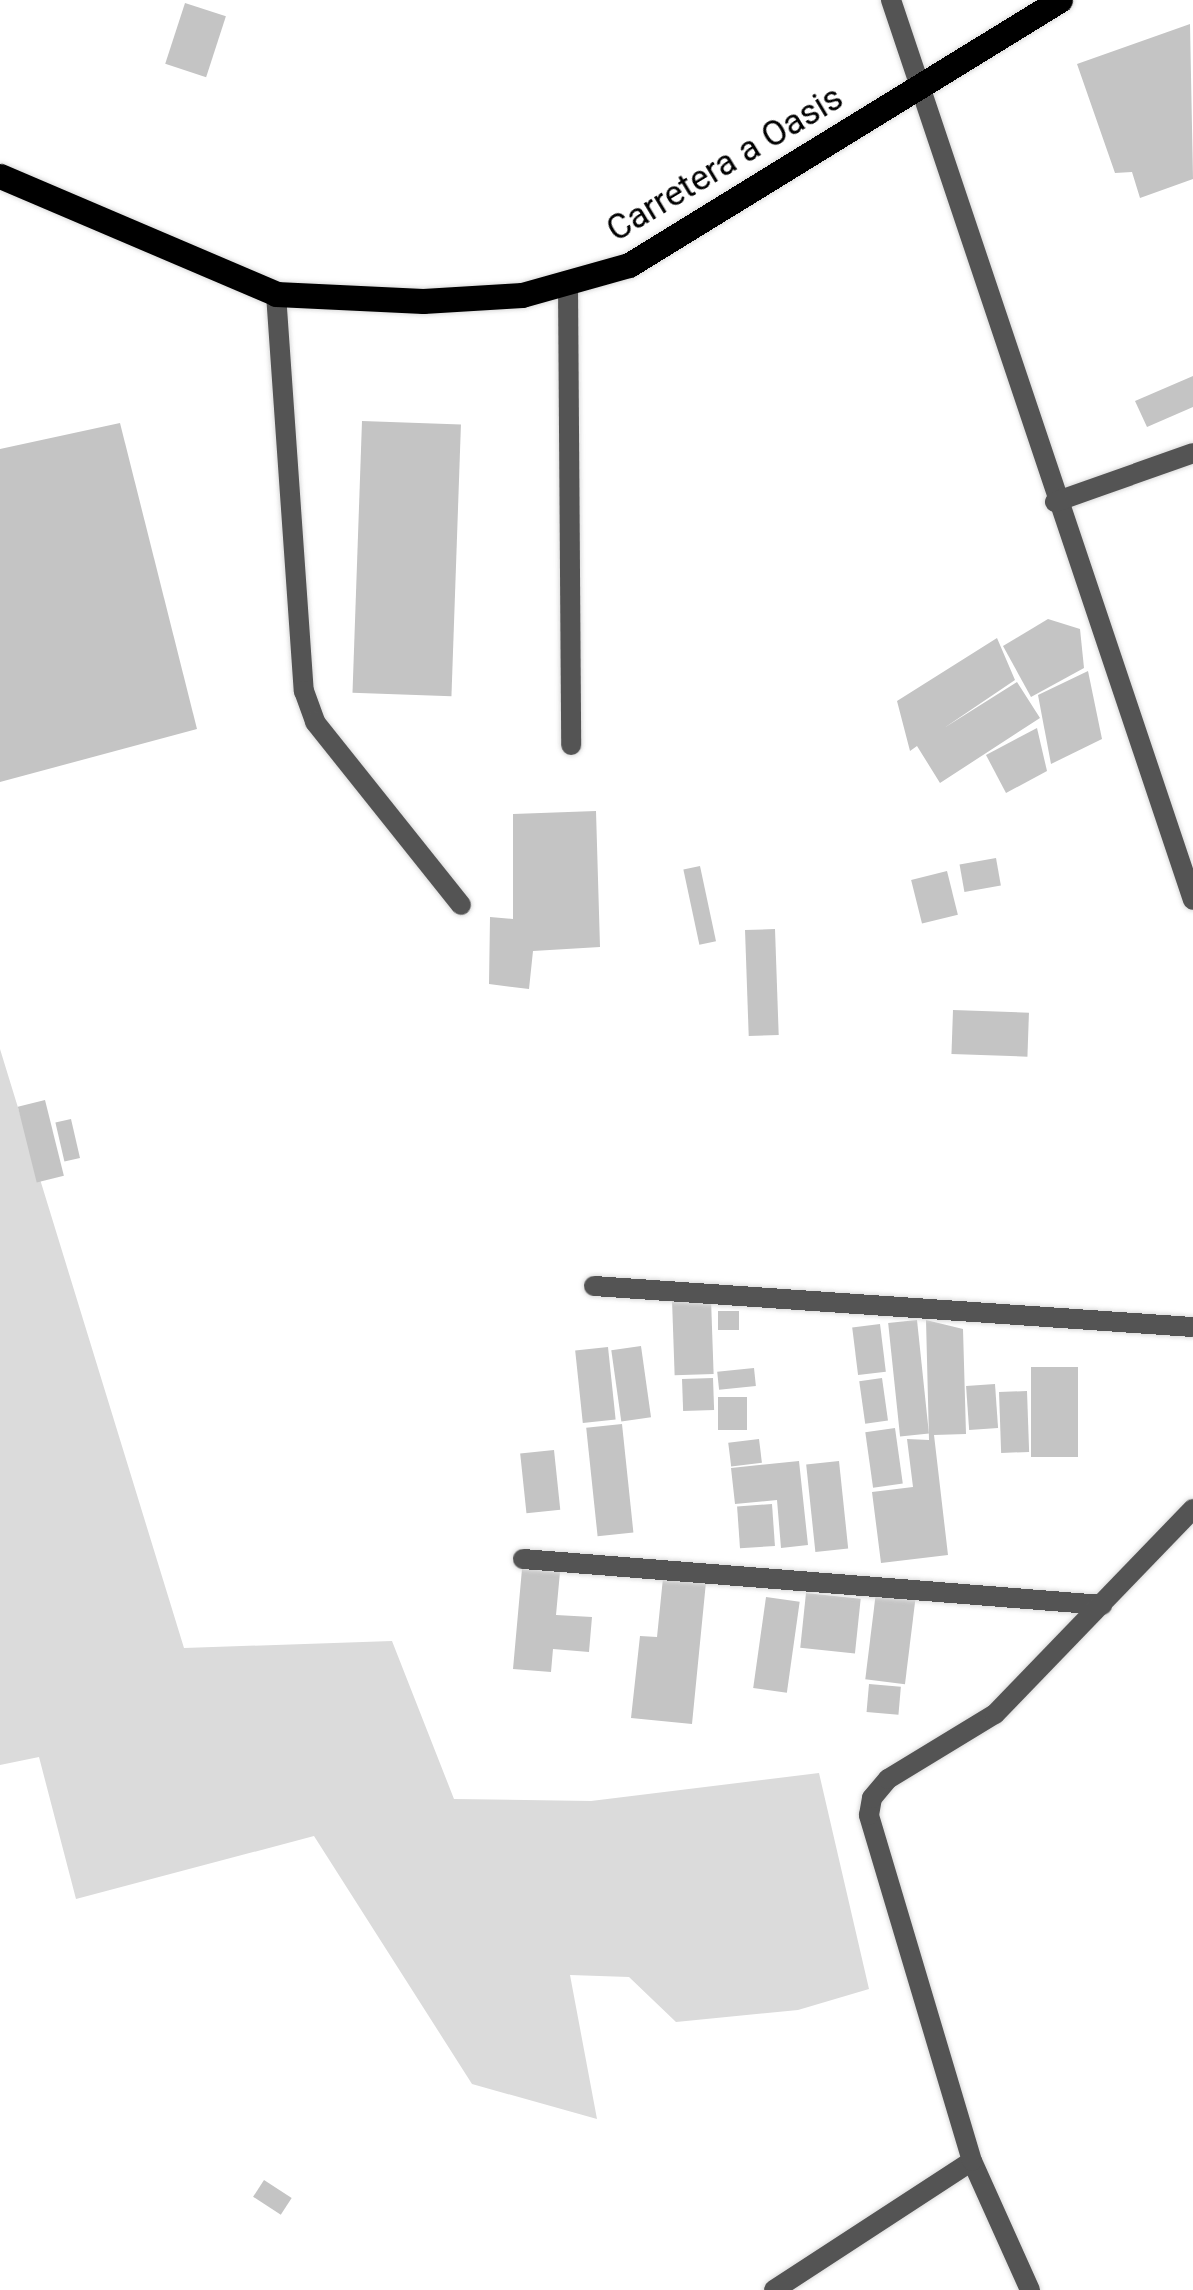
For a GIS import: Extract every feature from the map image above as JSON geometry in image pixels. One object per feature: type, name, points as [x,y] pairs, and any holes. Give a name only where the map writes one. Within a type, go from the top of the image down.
[{"type":"main road","name":"Carretera a Oasis","points":[[0,176],[276,294],[423,301],[568,286],[628,265],[1060,0]]},
{"type":"street","points":[[891,0],[916,90],[1193,900]]},
{"type":"street","points":[[568,286],[571,745]]},
{"type":"street","points":[[276,294],[304,691],[315,722],[461,906]]},
{"type":"street","points":[[1056,502],[1193,453]]},
{"type":"street","points":[[594,1286],[1193,1327]]},
{"type":"street","points":[[1030,2290],[972,2161],[869,1815],[872,1798],[888,1779],[995,1714],[1193,1509]]},
{"type":"street","points":[[523,1560],[1102,1605]]},
{"type":"street","points":[[774,2290],[972,2161]]},
{"type":"shaded area","points":[[0,1049],[184,1648],[392,1641],[454,1799],[591,1801],[819,1773],[869,1989],[798,2010],[676,2022],[629,1977],[570,1975],[597,2119],[472,2084],[314,1836],[76,1899],[39,1757],[0,1765]]},
{"type":"building","points":[[185,3],[226,16],[206,77],[165,64]]},
{"type":"building","points":[[1190,24],[1193,179],[1140,198],[1132,172],[1115,173],[1077,64]]},
{"type":"building","points":[[1193,376],[1193,407],[1147,427],[1135,401]]},
{"type":"building","points":[[362,421],[461,424],[451,696],[353,693]]},
{"type":"building","points":[[120,423],[197,729],[0,782],[0,449]]},
{"type":"building","points":[[1048,619],[1080,629],[1084,668],[1031,697],[1003,646]]},
{"type":"building","points":[[997,638],[1015,680],[944,728],[1017,682],[1040,718],[940,783],[917,746],[910,751],[897,701]]},
{"type":"building","points":[[1088,671],[1102,739],[1051,764],[1038,695]]},
{"type":"building","points":[[1037,728],[1047,771],[1006,793],[986,755]]},
{"type":"building","points":[[596,811],[600,947],[533,951],[529,989],[489,984],[490,917],[513,919],[513,814]]},
{"type":"building","points":[[996,858],[1001,886],[964,892],[960,864]]},
{"type":"building","points":[[700,866],[716,941],[699,945],[683,870]]},
{"type":"building","points":[[947,871],[958,915],[922,924],[911,880]]},
{"type":"building","points":[[775,929],[779,1035],[749,1036],[745,930]]},
{"type":"building","points":[[953,1010],[1029,1013],[1027,1057],[951,1054]]},
{"type":"building","points":[[45,1100],[64,1176],[37,1182],[18,1107]]},
{"type":"building","points":[[71,1119],[80,1158],[64,1162],[55,1123]]},
{"type":"building","points":[[711,1299],[714,1374],[675,1375],[672,1300]]},
{"type":"building","points":[[718,1311],[739,1311],[739,1330],[718,1330]]},
{"type":"building","points":[[917,1320],[929,1433],[900,1436],[888,1323]]},
{"type":"building","points":[[926,1320],[963,1329],[966,1434],[934,1435],[948,1555],[881,1563],[872,1492],[913,1487],[907,1439],[929,1440]]},
{"type":"building","points":[[880,1324],[886,1372],[858,1375],[852,1327]]},
{"type":"building","points":[[641,1346],[651,1417],[621,1421],[611,1350]]},
{"type":"building","points":[[608,1347],[616,1420],[583,1423],[575,1350]]},
{"type":"building","points":[[1031,1367],[1078,1367],[1078,1457],[1031,1457]]},
{"type":"building","points":[[754,1368],[756,1386],[719,1390],[717,1372]]},
{"type":"building","points":[[713,1378],[714,1410],[683,1411],[682,1379]]},
{"type":"building","points":[[882,1378],[888,1421],[865,1424],[859,1381]]},
{"type":"building","points":[[995,1384],[998,1428],[969,1430],[966,1386]]},
{"type":"building","points":[[1027,1391],[1029,1452],[1001,1453],[999,1392]]},
{"type":"building","points":[[718,1397],[747,1397],[747,1430],[718,1430]]},
{"type":"building","points":[[622,1424],[633,1532],[598,1536],[586,1428]]},
{"type":"building","points":[[895,1428],[903,1483],[873,1488],[865,1432]]},
{"type":"building","points":[[759,1439],[762,1463],[731,1467],[728,1443]]},
{"type":"building","points":[[554,1450],[560,1510],[526,1513],[520,1454]]},
{"type":"building","points":[[799,1461],[808,1545],[781,1548],[777,1500],[735,1504],[731,1468]]},
{"type":"building","points":[[839,1461],[848,1549],[815,1552],[806,1464]]},
{"type":"building","points":[[772,1504],[775,1546],[740,1548],[737,1506]]},
{"type":"building","points":[[522,1569],[560,1572],[556,1615],[592,1617],[589,1652],[553,1649],[551,1672],[513,1669]]},
{"type":"building","points":[[663,1578],[706,1582],[692,1724],[631,1718],[640,1636],[657,1637]]},
{"type":"building","points":[[876,1592],[916,1597],[905,1684],[865,1679]]},
{"type":"building","points":[[806,1593],[861,1599],[855,1653],[800,1648]]},
{"type":"building","points":[[766,1597],[800,1602],[787,1693],[753,1688]]},
{"type":"building","points":[[869,1684],[901,1687],[898,1715],[867,1712]]},
{"type":"building","points":[[264,2180],[292,2198],[281,2215],[253,2197]]}]
